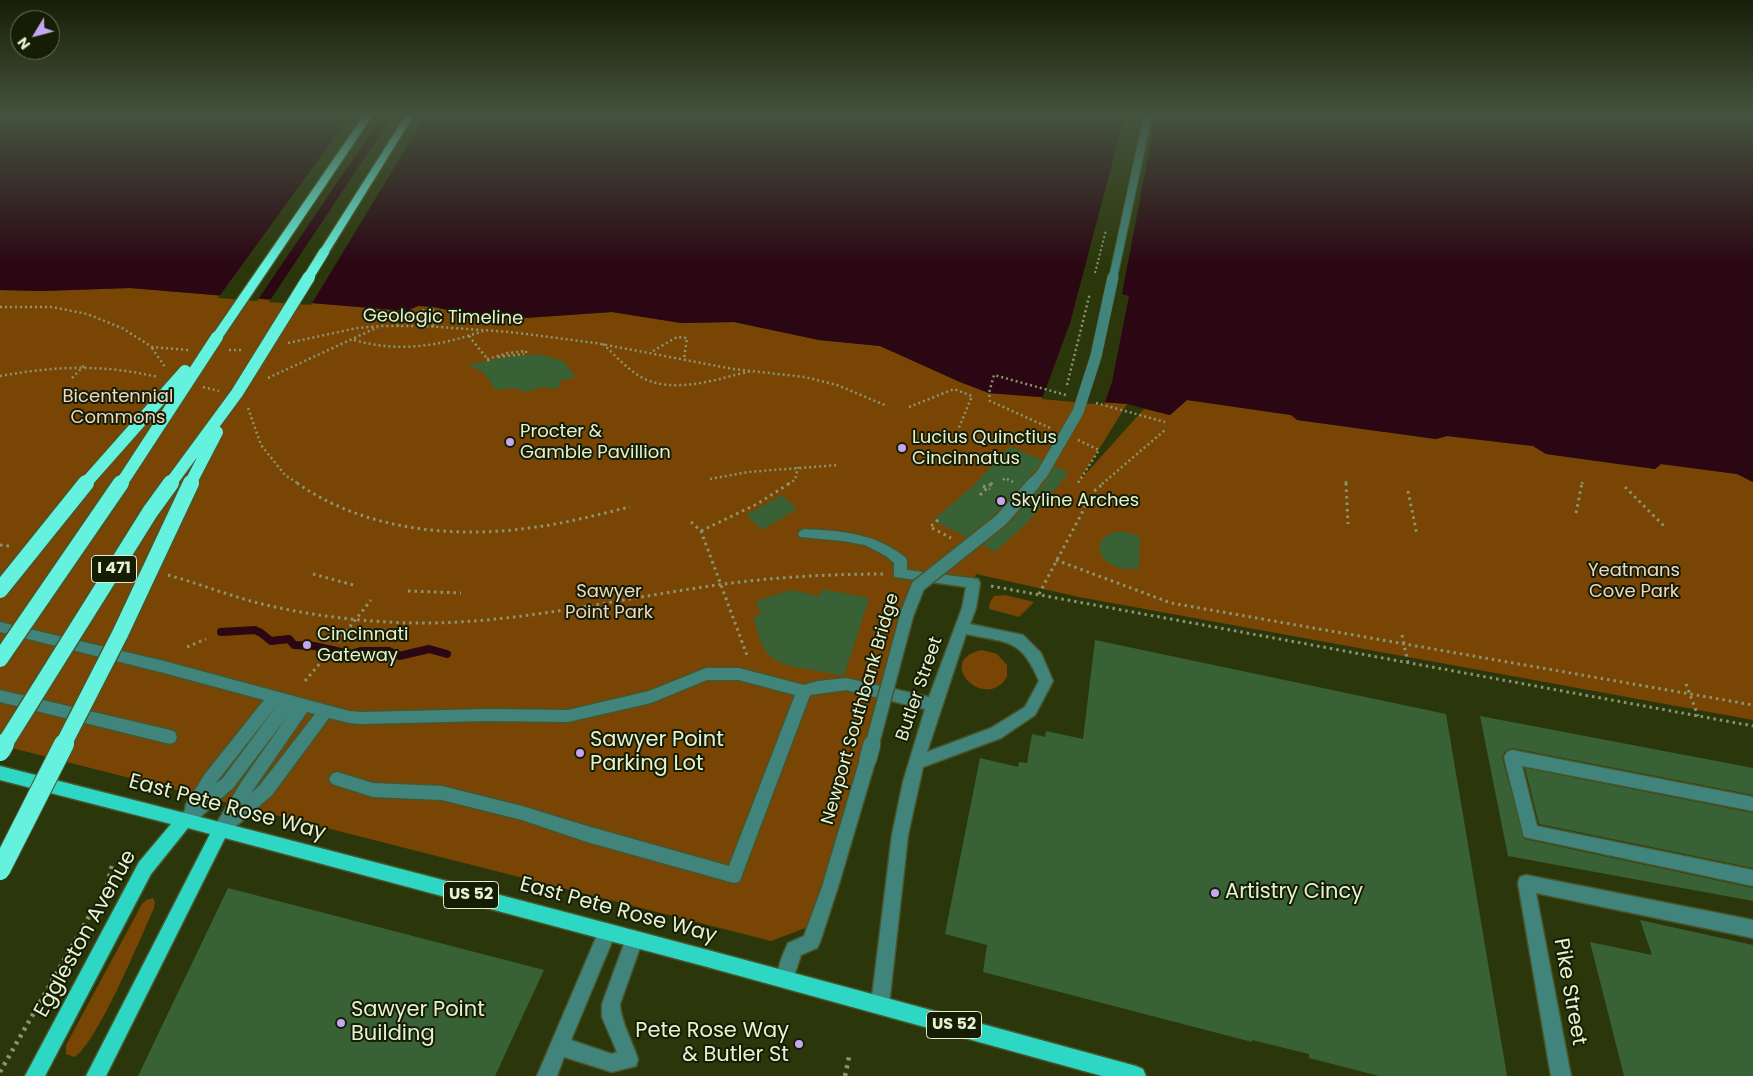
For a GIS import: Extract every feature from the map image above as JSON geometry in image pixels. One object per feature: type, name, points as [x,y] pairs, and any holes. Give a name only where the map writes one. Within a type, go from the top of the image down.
[{"type":"highway","name":"I 471","points":[[0,659],[120,485],[217,337],[335,165]]},
{"type":"highway","name":"I 471","points":[[0,751],[150,512],[237,393],[379,165]]},
{"type":"highway","points":[[0,590],[67,504],[217,337]]},
{"type":"highway","points":[[0,870],[120,634],[175,514],[237,393]]},
{"type":"main road","name":"East Pete Rose Way","points":[[0,773],[221,829],[880,1004],[1136,1076]]},
{"type":"main road","name":"Eggleston Avenue","points":[[35,1076],[145,868],[186,820]]},
{"type":"main road","points":[[96,1076],[221,829]]},
{"type":"street","name":"Newport Southbank Bridge","points":[[785,979],[794,949],[811,942],[830,887],[868,759],[907,614],[918,586],[1002,520],[1042,474],[1078,412],[1096,356],[1137,165]]},
{"type":"street","points":[[804,534],[850,537],[869,542],[887,550],[901,561],[900,574],[973,583],[969,608],[962,628]]},
{"type":"street","points":[[0,627],[164,667],[326,711],[362,718],[488,715],[568,716],[651,697],[706,674],[740,674],[804,691],[818,687],[846,684],[935,705]]},
{"type":"street","name":"Butler Street","points":[[880,1004],[886,967],[900,834],[917,762],[962,628],[1018,639],[1036,657],[1046,681],[1030,711],[996,733],[917,762]]},
{"type":"street","points":[[337,779],[373,790],[451,795],[522,813],[588,834],[734,875],[804,691]]},
{"type":"street","points":[[0,696],[170,737]]},
{"type":"street","points":[[186,820],[210,779],[275,697]]},
{"type":"street","points":[[186,820],[228,782],[297,703]]},
{"type":"street","points":[[221,829],[297,703]]},
{"type":"street","points":[[221,829],[266,790],[326,711]]},
{"type":"street","points":[[1753,804],[1512,758],[1530,832],[1753,878]]},
{"type":"street","name":"Pike Street","points":[[1561,1076],[1526,883],[1753,930]]},
{"type":"street","points":[[547,1076],[607,932]]},
{"type":"street","points":[[560,1046],[612,1063],[629,1059],[621,1035],[611,1017],[611,1004],[634,939]]},
{"type":"path","points":[[1095,276],[1106,229]]},
{"type":"path","points":[[1067,385],[1092,285]]},
{"type":"path","points":[[0,307],[52,307],[87,314],[122,328],[152,347],[170,374]]},
{"type":"path","points":[[397,326],[416,312],[428,309],[434,310],[433,327]]},
{"type":"path","points":[[261,382],[307,359],[354,340],[380,326]]},
{"type":"path","name":"Geologic Timeline","points":[[286,344],[339,331],[380,326],[535,333],[602,343],[726,367],[806,377],[841,386],[887,406]]},
{"type":"path","points":[[354,340],[379,347],[413,349],[453,341],[486,330]]},
{"type":"path","points":[[469,336],[488,360],[526,354]]},
{"type":"path","points":[[652,352],[677,337],[686,338],[688,346],[684,359]]},
{"type":"path","points":[[602,343],[642,378],[659,384],[682,385],[754,370]]},
{"type":"path","points":[[152,347],[190,350]]},
{"type":"path","points":[[224,350],[250,350]]},
{"type":"path","points":[[0,376],[60,366],[85,365],[117,367],[157,376]]},
{"type":"path","points":[[72,378],[85,365]]},
{"type":"path","points":[[909,407],[954,388],[972,396],[958,430]]},
{"type":"path","points":[[248,408],[251,426],[266,451],[282,471],[302,488],[316,497],[343,509],[394,524],[448,531],[512,530],[560,524],[630,507]]},
{"type":"path","points":[[1039,594],[1093,492],[1165,430]]},
{"type":"path","points":[[710,480],[748,472],[839,465]]},
{"type":"path","points":[[701,531],[757,504],[795,480],[798,467]]},
{"type":"path","points":[[1576,513],[1583,480]]},
{"type":"path","points":[[980,495],[994,481]]},
{"type":"path","points":[[1346,481],[1348,524]]},
{"type":"path","points":[[1625,487],[1666,528]]},
{"type":"path","points":[[1408,492],[1417,535]]},
{"type":"path","points":[[930,527],[938,520]]},
{"type":"path","points":[[691,522],[701,531],[722,584],[748,660]]},
{"type":"path","points":[[1056,560],[1171,603],[1404,642],[1753,705]]},
{"type":"path","points":[[166,574],[260,603],[301,612],[356,620],[437,623],[516,618],[555,613],[722,584],[814,574],[900,574]]},
{"type":"path","points":[[313,574],[357,586]]},
{"type":"path","points":[[973,583],[1753,726]]},
{"type":"path","points":[[408,591],[461,593]]},
{"type":"path","points":[[338,642],[371,600]]},
{"type":"path","points":[[1402,635],[1408,663]]},
{"type":"path","points":[[187,647],[206,639]]},
{"type":"path","points":[[305,682],[321,662]]},
{"type":"path","points":[[1686,684],[1698,716]]},
{"type":"path","points":[[0,1072],[107,885],[112,866]]},
{"type":"path","points":[[845,1076],[850,1057]]},
{"type":"green space","name":"Sawyer Point Park","points":[[130,288],[407,311],[418,306],[434,307],[474,316],[525,318],[612,312],[681,323],[734,322],[819,340],[880,346],[989,393],[1127,404],[1080,480],[1144,409],[1170,415],[1187,400],[1291,415],[1298,420],[1436,439],[1447,436],[1533,446],[1546,454],[1655,469],[1661,464],[1737,474],[1753,482],[1753,720],[1079,597],[976,574],[973,583],[916,575],[868,759],[819,923],[771,941],[0,745],[0,290],[42,291]]},
{"type":"green space","points":[[1005,595],[1034,602],[1019,617],[989,609],[990,602],[994,596]]},
{"type":"green space","points":[[982,650],[997,654],[1007,665],[1007,677],[998,687],[987,689],[977,687],[968,681],[963,672],[962,664],[968,656]]},
{"type":"green space","points":[[153,898],[155,902],[154,908],[107,1011],[85,1047],[75,1057],[66,1054],[66,1045],[142,904],[146,900]]},
{"type":"shaded area","points":[[0,165],[1753,165],[1753,482],[1737,474],[1661,464],[1655,469],[1546,454],[1533,446],[1447,436],[1436,439],[1297,420],[1291,415],[1187,400],[1170,415],[1127,404],[989,393],[880,346],[819,340],[734,322],[681,323],[612,312],[525,318],[474,316],[434,307],[418,306],[407,311],[130,288],[42,291],[0,290]]},
{"type":"pier","points":[[315,165],[349,165],[257,301],[218,298]]},
{"type":"pier","points":[[360,165],[396,165],[311,305],[269,302]]},
{"type":"pier","points":[[1112,165],[1146,165],[1122,294],[1129,296],[1112,382],[1104,405],[1042,399],[1070,323]]},
{"type":"building","points":[[538,354],[563,361],[576,377],[559,381],[559,389],[542,387],[526,392],[513,388],[496,390],[483,372],[467,365],[513,356]]},
{"type":"building","points":[[1010,446],[1042,460],[1036,470],[995,514],[966,537],[933,520],[973,486]]},
{"type":"building","points":[[1055,466],[1069,473],[1027,523],[995,552],[983,545],[1007,526],[1040,489]]},
{"type":"building","points":[[782,495],[797,509],[762,530],[746,515]]},
{"type":"building","points":[[1115,532],[1125,532],[1140,536],[1139,569],[1124,569],[1115,566],[1107,562],[1101,555],[1099,547],[1101,541],[1107,535]]},
{"type":"building","points":[[822,589],[869,598],[844,676],[790,666],[776,661],[767,653],[761,643],[753,617],[761,615],[756,601],[790,590],[819,596]]},
{"type":"building","name":"Artistry Cincy","points":[[1095,640],[1446,714],[1507,1076],[1379,1076],[1309,1058],[1309,1054],[1252,1040],[1252,1042],[983,972],[987,945],[945,934],[980,758],[1018,767],[1019,762],[1027,763],[1032,734],[1045,737],[1046,731],[1083,739]]},
{"type":"building","points":[[1480,716],[1753,768],[1753,795],[1512,748],[1505,751],[1502,757],[1524,839],[1753,888],[1753,901],[1508,856]]},
{"type":"building","points":[[1525,768],[1753,813],[1753,868],[1539,824]]},
{"type":"building","name":"Sawyer Point Building","points":[[228,888],[544,970],[495,1076],[138,1076]]},
{"type":"building","points":[[1640,920],[1753,945],[1753,1076],[1624,1076],[1590,942],[1652,955]]},
{"type":"waterway","points":[[221,632],[255,630],[271,641],[289,639],[294,645],[314,646],[350,654],[361,651],[389,651],[399,656],[429,649],[447,654]]},
{"type":"place","name":"Procter & Gamble Pavillion","points":[[510,442]]},
{"type":"place","name":"Lucius Quinctius Cincinnatus","points":[[902,448]]},
{"type":"place","name":"Skyline Arches","points":[[1001,501]]},
{"type":"place","name":"Cincinnati Gateway","points":[[307,645]]},
{"type":"place","name":"Sawyer Point Parking Lot","points":[[580,753]]},
{"type":"place","name":"Artistry Cincy","points":[[1215,893]]},
{"type":"place","name":"Sawyer Point Building","points":[[341,1023]]},
{"type":"place","name":"Pete Rose Way & Butler St","points":[[799,1044]]},
{"type":"park label","name":"Bicentennial Commons","points":[[118,407]]},
{"type":"park label","name":"Yeatmans Cove Park","points":[[1634,581]]}]
